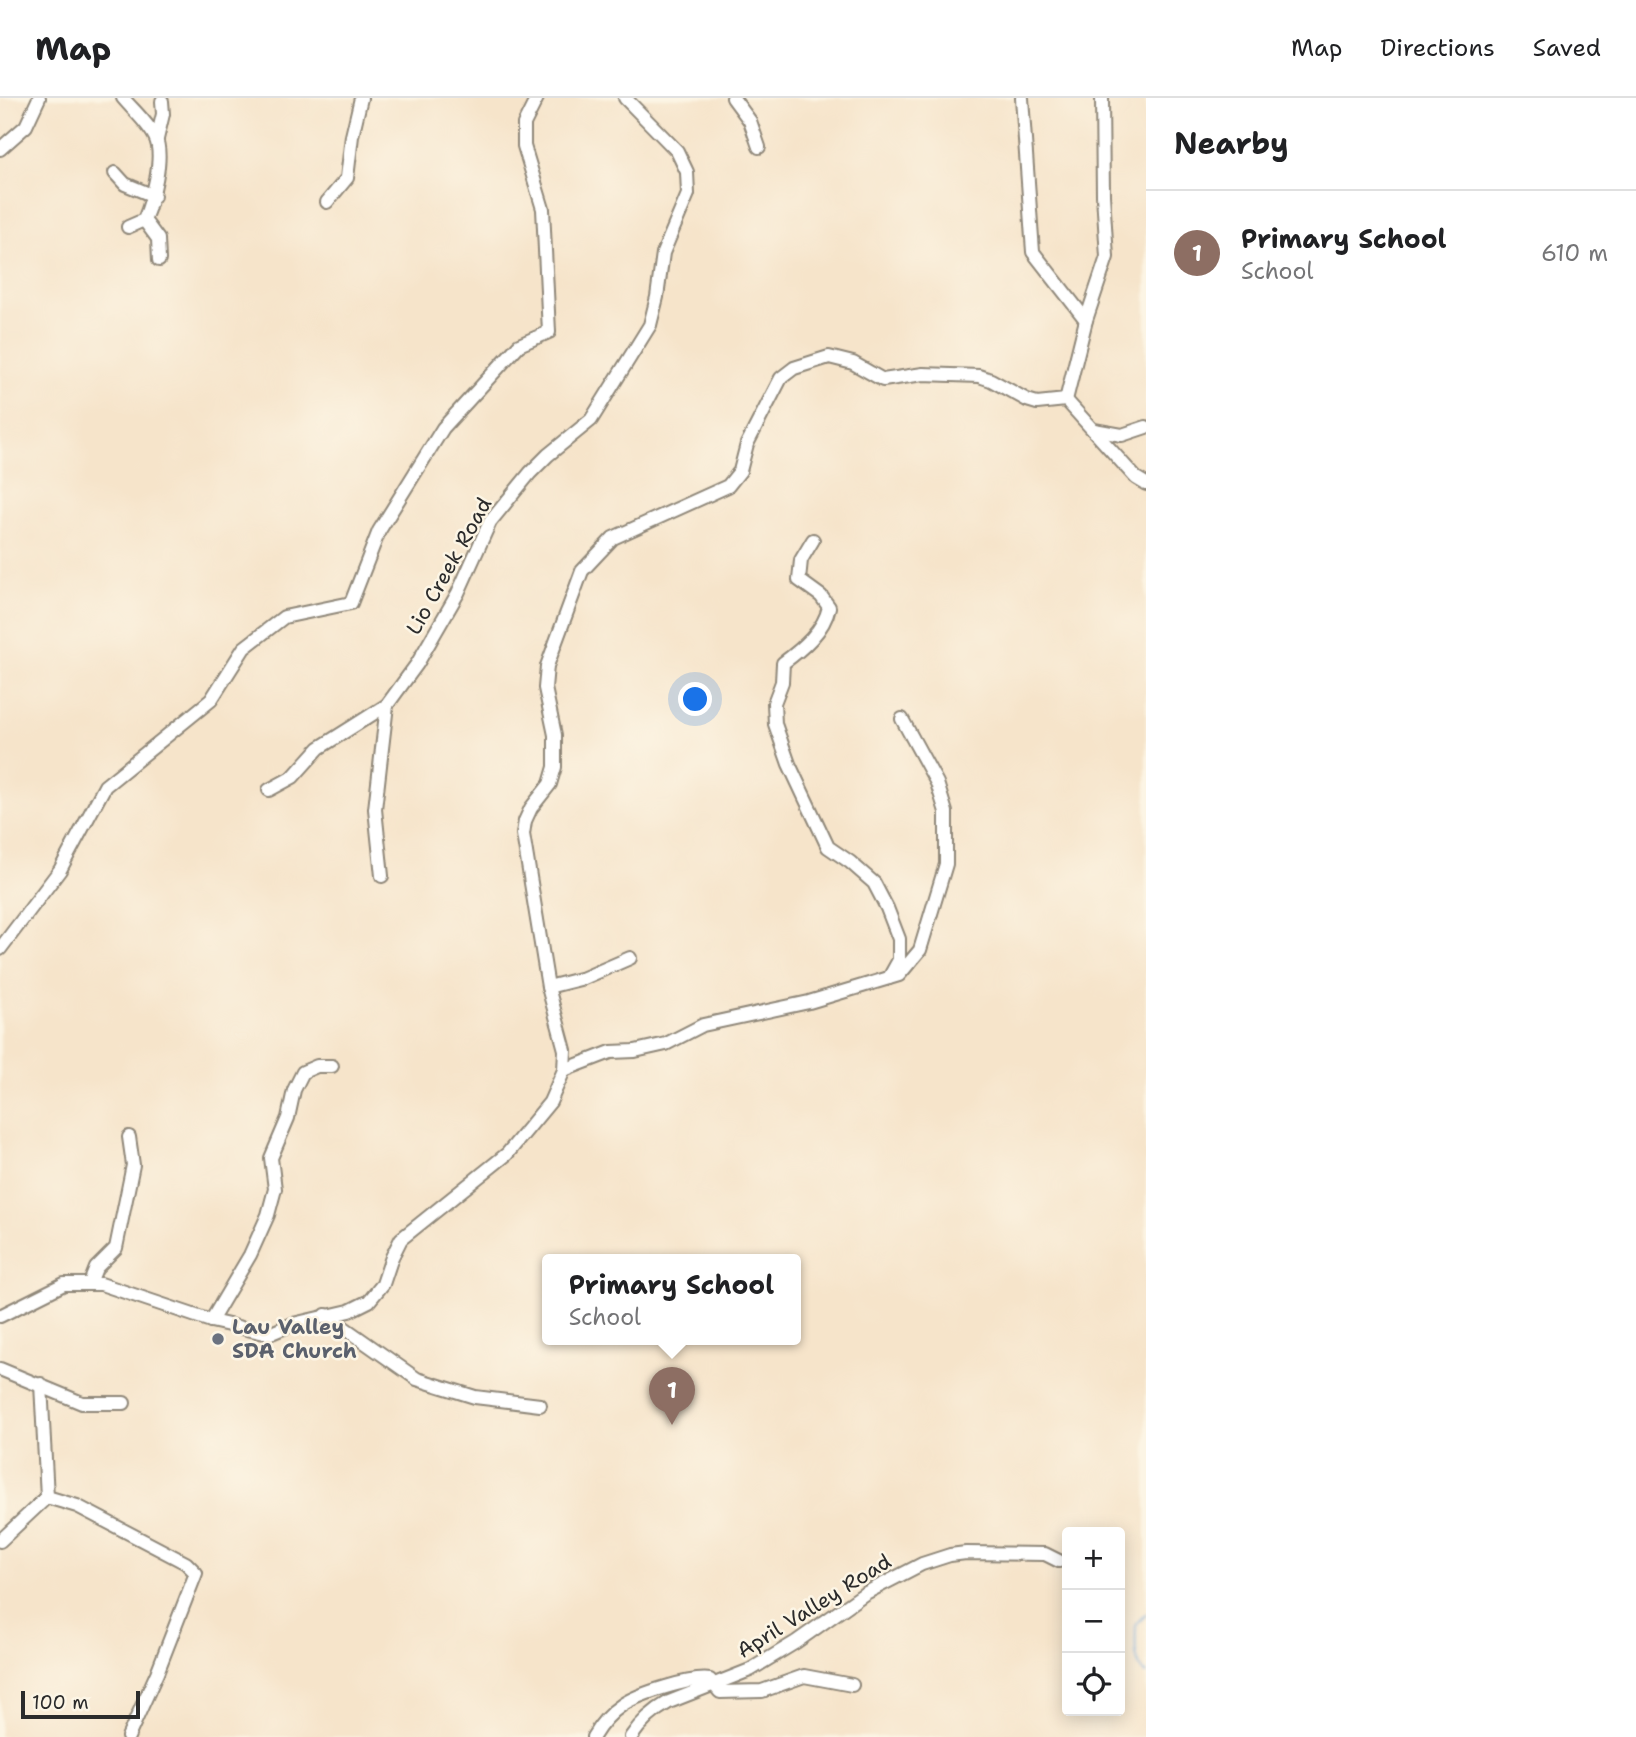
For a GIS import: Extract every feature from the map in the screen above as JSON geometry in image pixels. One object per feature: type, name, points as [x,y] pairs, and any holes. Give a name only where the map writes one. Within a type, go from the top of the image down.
[{"type":"street","points":[[0,149],[26,126],[40,98]]},
{"type":"street","points":[[123,98],[157,139]]},
{"type":"street","points":[[327,202],[347,178],[352,136],[361,98]]},
{"type":"street","points":[[0,949],[60,870],[105,786],[211,700],[244,648],[284,617],[351,603],[379,531],[443,428],[519,345],[549,332],[543,209],[524,146],[524,124],[537,98]]},
{"type":"street","name":"Lio Creek Road","points":[[387,705],[416,664],[458,593],[490,522],[530,473],[591,420],[650,325],[663,253],[688,194],[687,172],[677,151],[625,98]]},
{"type":"street","points":[[733,98],[750,121],[759,147]]},
{"type":"street","points":[[1022,98],[1033,252],[1086,320]]},
{"type":"street","points":[[1066,400],[1086,320],[1107,257],[1102,98]]},
{"type":"street","points":[[128,227],[145,220],[154,197],[162,101]]},
{"type":"street","points":[[116,173],[125,184],[154,197]]},
{"type":"street","points":[[145,220],[158,239],[159,260]]},
{"type":"street","points":[[0,1316],[64,1284],[101,1284],[211,1321],[269,1334],[293,1324],[349,1311],[369,1301],[383,1284],[401,1239],[507,1154],[550,1102],[564,1070],[565,1050],[548,987],[523,834],[531,808],[550,784],[555,767],[555,735],[545,688],[547,666],[582,571],[613,538],[728,486],[740,471],[747,444],[781,378],[794,368],[829,357],[853,363],[883,380],[923,374],[979,376],[1037,403],[1066,400]]},
{"type":"street","points":[[1066,400],[1136,478],[1146,484]]},
{"type":"street","points":[[1094,430],[1122,435],[1146,427]]},
{"type":"street","points":[[813,540],[801,560],[799,580],[821,596],[829,607],[827,616],[805,647],[783,663],[782,682],[774,703],[775,724],[789,764],[828,847],[874,883],[887,908],[899,939],[899,960],[889,978]]},
{"type":"street","points":[[269,790],[293,777],[319,748],[387,705]]},
{"type":"street","points":[[382,876],[375,809],[387,705]]},
{"type":"street","points":[[564,1070],[611,1052],[635,1051],[667,1044],[703,1025],[809,1002],[899,975],[920,950],[946,864],[946,813],[937,783],[902,719]]},
{"type":"street","points":[[548,987],[584,978],[630,958]]},
{"type":"street","points":[[211,1321],[250,1255],[268,1215],[275,1189],[271,1158],[303,1072],[317,1066],[332,1066]]},
{"type":"street","points":[[89,1283],[96,1268],[116,1248],[133,1165],[129,1137]]},
{"type":"street","points":[[326,1315],[417,1379],[475,1397],[540,1405]]},
{"type":"street","points":[[0,1369],[82,1403],[124,1403]]},
{"type":"street","points":[[40,1384],[47,1497]]},
{"type":"street","points":[[0,1541],[47,1497]]},
{"type":"street","points":[[47,1497],[77,1506],[186,1563],[196,1573],[157,1673],[128,1737]]},
{"type":"street","name":"April Valley Road","points":[[631,1737],[658,1708],[750,1670],[796,1642],[864,1594],[922,1564],[967,1553],[1045,1554],[1059,1561]]},
{"type":"street","points":[[593,1737],[601,1723],[622,1704],[690,1680],[710,1680],[720,1692],[762,1691],[804,1676],[852,1685]]},
{"type":"waterway","points":[[1146,1614],[1136,1624],[1135,1644],[1139,1664],[1146,1674]]},
{"type":"place","name":"Lau Valley SDA Church","points":[[218,1339]]},
{"type":"place","name":"Primary School","points":[[672,1425]]}]
